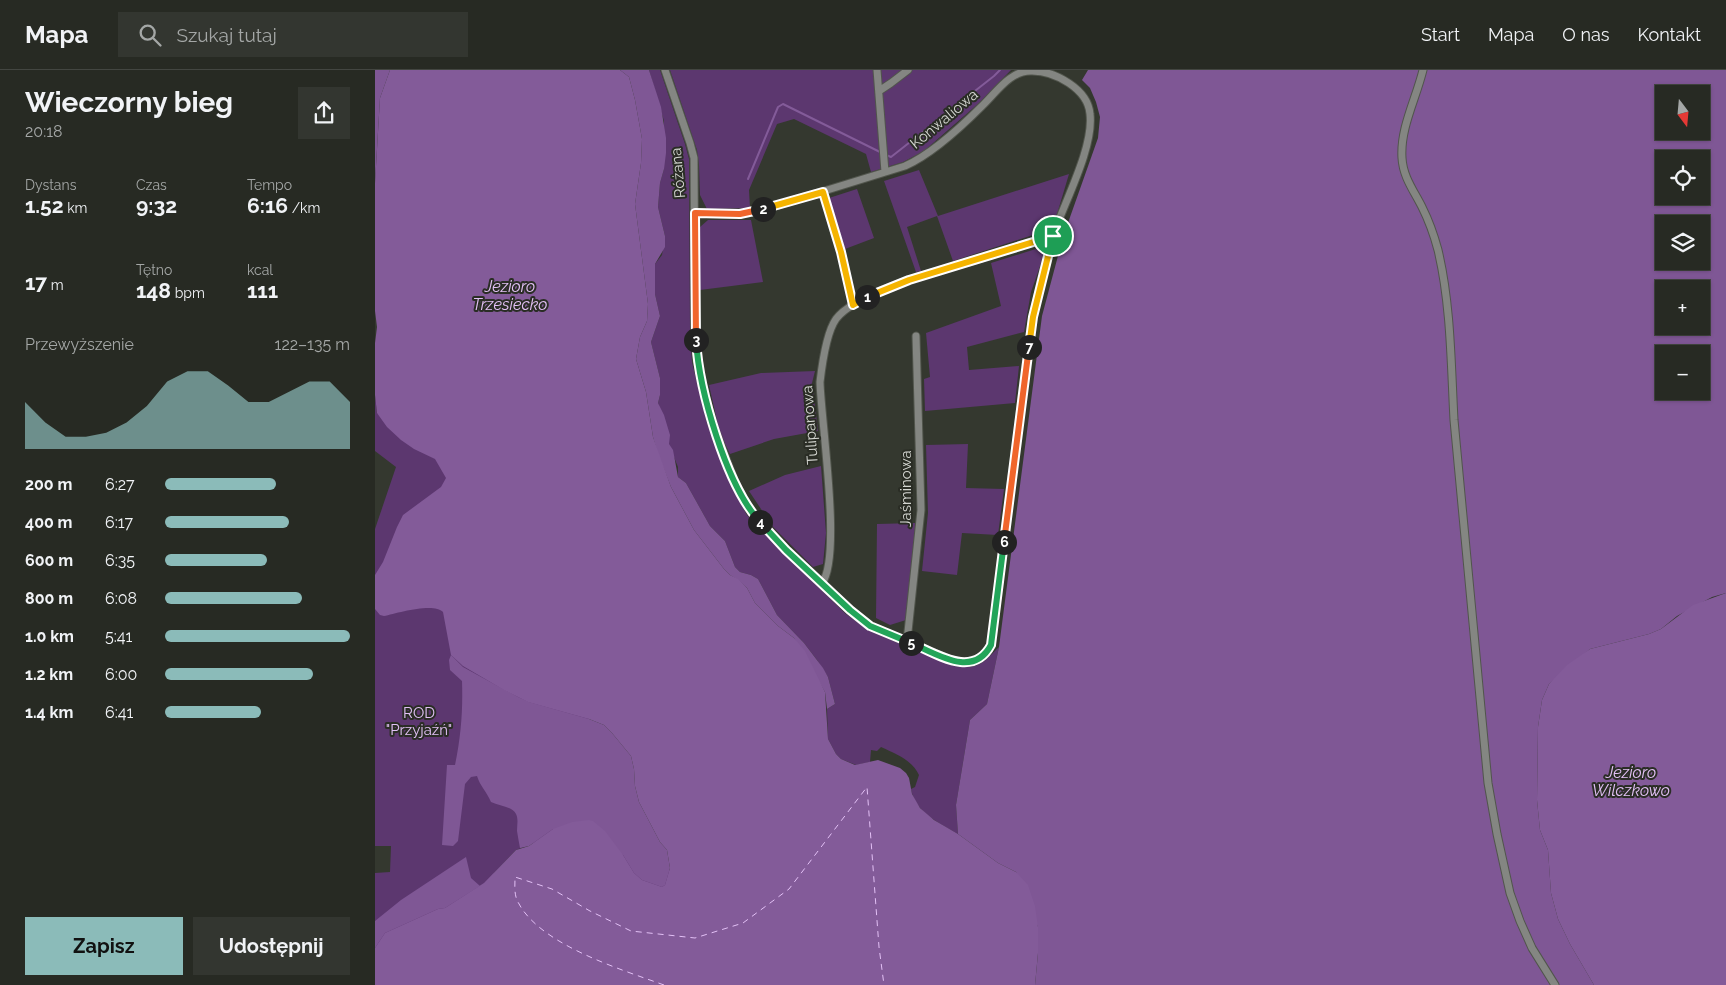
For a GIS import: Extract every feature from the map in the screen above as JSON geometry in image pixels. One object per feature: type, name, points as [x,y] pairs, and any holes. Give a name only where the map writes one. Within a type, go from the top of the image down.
[{"type":"street","name":"Różana","points":[[665,70],[692,152],[694,166],[696,351],[699,370],[712,422],[735,482],[751,512],[786,550],[850,610],[870,626],[907,641]]},
{"type":"street","points":[[877,70],[885,172]]},
{"type":"street","points":[[879,91],[908,70]]},
{"type":"street","name":"Konwaliowa","points":[[695,213],[740,214],[756,212],[905,166],[926,154],[982,106],[999,88],[1016,74],[1025,71],[1033,70],[1064,80],[1082,94],[1088,103],[1091,128],[1088,141],[1053,236],[1033,317],[991,645],[987,652],[977,661],[964,663],[953,661],[907,641]]},
{"type":"street","points":[[1423,70],[1403,137],[1402,159],[1406,178],[1433,232],[1442,272],[1452,362],[1454,420],[1488,782],[1502,863],[1519,921],[1532,948],[1555,985]]},
{"type":"street","points":[[823,192],[841,252],[853,305]]},
{"type":"street","name":"Tulipanowa","points":[[822,583],[829,571],[830,551],[829,486],[820,382],[831,328],[836,320],[853,305],[909,280],[1053,236]]},
{"type":"street","name":"Jaśminowa","points":[[907,641],[921,510],[916,336]]},
{"type":"green space","points":[[649,70],[660,70],[689,159],[692,362],[707,423],[730,484],[747,515],[846,614],[868,630],[951,665],[960,667],[978,665],[999,647],[987,704],[970,720],[956,805],[958,834],[929,816],[917,804],[911,789],[915,787],[919,775],[912,765],[903,758],[881,747],[877,751],[871,750],[870,762],[856,765],[841,759],[836,754],[828,739],[827,709],[835,704],[828,677],[804,643],[777,615],[758,579],[740,572],[735,567],[725,541],[710,526],[686,483],[678,477],[678,467],[669,445],[658,403],[660,378],[651,342],[660,316],[655,294],[655,264],[662,255],[665,236],[658,207],[660,183],[664,169],[664,121]]},
{"type":"green space","points":[[670,70],[1011,70],[979,103],[924,151],[903,162],[871,172],[866,154],[794,119],[777,124],[749,190],[750,208],[707,209],[700,195],[697,150]]},
{"type":"green space","points":[[919,170],[938,216],[1069,174],[1054,224],[1045,231],[953,261],[937,216],[907,227],[921,271],[916,272],[884,181]]},
{"type":"green space","points":[[857,189],[874,238],[845,249],[829,198]]},
{"type":"green space","points":[[708,220],[751,220],[763,282],[700,290],[700,227]]},
{"type":"green space","points":[[1042,247],[1045,252],[1031,292],[1024,332],[967,347],[969,370],[1019,366],[1015,403],[925,411],[924,379],[930,377],[926,333],[1001,306],[991,263]]},
{"type":"green space","points":[[815,371],[812,383],[818,431],[774,439],[730,454],[720,434],[709,385],[761,373]]},
{"type":"green space","name":"ROD \"Przyjaźń\"","points":[[375,395],[377,413],[454,454],[424,596],[589,719],[687,903],[536,842],[516,850],[494,873],[493,879],[375,985],[375,873],[390,872],[391,846],[375,846],[375,529],[396,467],[375,451]]},
{"type":"green space","points":[[968,444],[966,488],[1004,489],[998,535],[962,533],[957,575],[922,571],[928,513],[926,445]]},
{"type":"green space","points":[[821,466],[826,533],[823,564],[813,567],[773,527],[749,491],[785,475]]},
{"type":"green space","points":[[916,523],[906,620],[890,625],[876,618],[877,524]]},
{"type":"shaded area","points":[[375,70],[390,70],[380,98],[375,183]]},
{"type":"shaded area","points":[[620,70],[649,70],[661,107],[666,138],[666,153],[660,183],[658,207],[665,236],[665,247],[655,264],[655,294],[660,316],[651,342],[660,378],[658,403],[670,435],[669,444],[673,450],[678,477],[686,483],[710,526],[725,541],[735,567],[740,572],[758,579],[777,615],[804,643],[823,668],[828,677],[835,704],[827,709],[825,692],[794,638],[778,626],[755,603],[747,588],[724,569],[694,530],[671,487],[658,454],[653,437],[646,392],[636,359],[640,337],[647,321],[648,304],[635,204],[641,163],[642,139],[629,77]]},
{"type":"shaded area","points":[[1088,70],[1726,70],[1726,593],[1712,597],[1677,616],[1661,629],[1649,634],[1590,649],[1549,684],[1542,700],[1538,727],[1537,800],[1540,830],[1548,850],[1551,893],[1558,919],[1594,985],[1035,985],[1038,927],[1016,872],[998,863],[958,834],[956,805],[970,720],[987,704],[999,647],[1042,316],[1063,237],[1098,138],[1100,117],[1090,88],[1082,80]]},
{"type":"shaded area","points":[[451,655],[463,667],[518,697],[529,702],[589,719],[604,725],[612,733],[631,756],[639,802],[660,842],[667,850],[670,868],[665,885],[662,887],[642,880],[634,873],[623,855],[553,829],[529,846],[520,848],[516,813],[511,809],[491,802],[477,776],[471,777],[465,784],[458,841],[453,846],[442,845],[447,765],[455,765],[462,713],[462,681],[450,670],[449,660]]},
{"type":"shaded area","points":[[466,857],[471,878],[480,886],[445,908],[438,909],[385,933],[375,948],[375,921],[401,900]]},
{"type":"water","name":"Jezioro Trzesiecko","points":[[390,70],[620,70],[629,77],[642,139],[641,163],[635,204],[648,304],[647,321],[640,337],[636,359],[646,392],[653,437],[671,487],[694,530],[724,569],[747,588],[755,603],[778,626],[794,638],[805,651],[825,692],[828,739],[836,754],[841,759],[855,765],[878,760],[900,768],[909,778],[912,794],[920,808],[934,820],[958,834],[998,863],[1016,872],[1028,885],[1035,906],[1038,927],[1035,985],[375,985],[375,948],[385,933],[438,909],[445,908],[484,883],[516,850],[529,846],[553,829],[572,822],[593,821],[605,831],[634,873],[642,880],[662,887],[665,885],[670,868],[667,850],[660,842],[639,802],[631,756],[604,725],[528,702],[463,666],[451,655],[443,612],[438,609],[415,609],[384,616],[380,615],[375,609],[375,575],[383,562],[403,515],[441,487],[446,478],[435,459],[414,449],[401,440],[387,427],[377,413],[375,395],[375,343],[377,327],[375,311],[375,183],[380,98]]},
{"type":"water","name":"Jezioro Wilczkowo","points":[[1726,593],[1726,985],[1594,985],[1558,919],[1551,893],[1548,850],[1540,830],[1537,800],[1538,727],[1542,700],[1549,684],[1567,665],[1590,649],[1649,634],[1661,629],[1693,605]]},
{"type":"waterway","points":[[886,155],[891,157],[1000,70]]},
{"type":"waterway","points":[[748,179],[778,107],[783,104],[882,153]]},
{"type":"ferry route","points":[[664,985],[603,963],[581,953],[542,930],[527,916],[517,900],[515,877],[552,889],[590,911],[631,931],[695,938],[743,923],[789,889],[867,787],[879,947],[884,985]]},
{"type":"route","points":[[823,192],[841,252],[853,305],[909,280],[1053,236],[1033,317],[991,645],[987,652],[977,661],[964,663],[953,661],[870,626],[850,610],[786,550],[751,512],[735,482],[712,422],[697,361],[695,328],[695,213],[740,214],[756,212],[823,192]]}]
